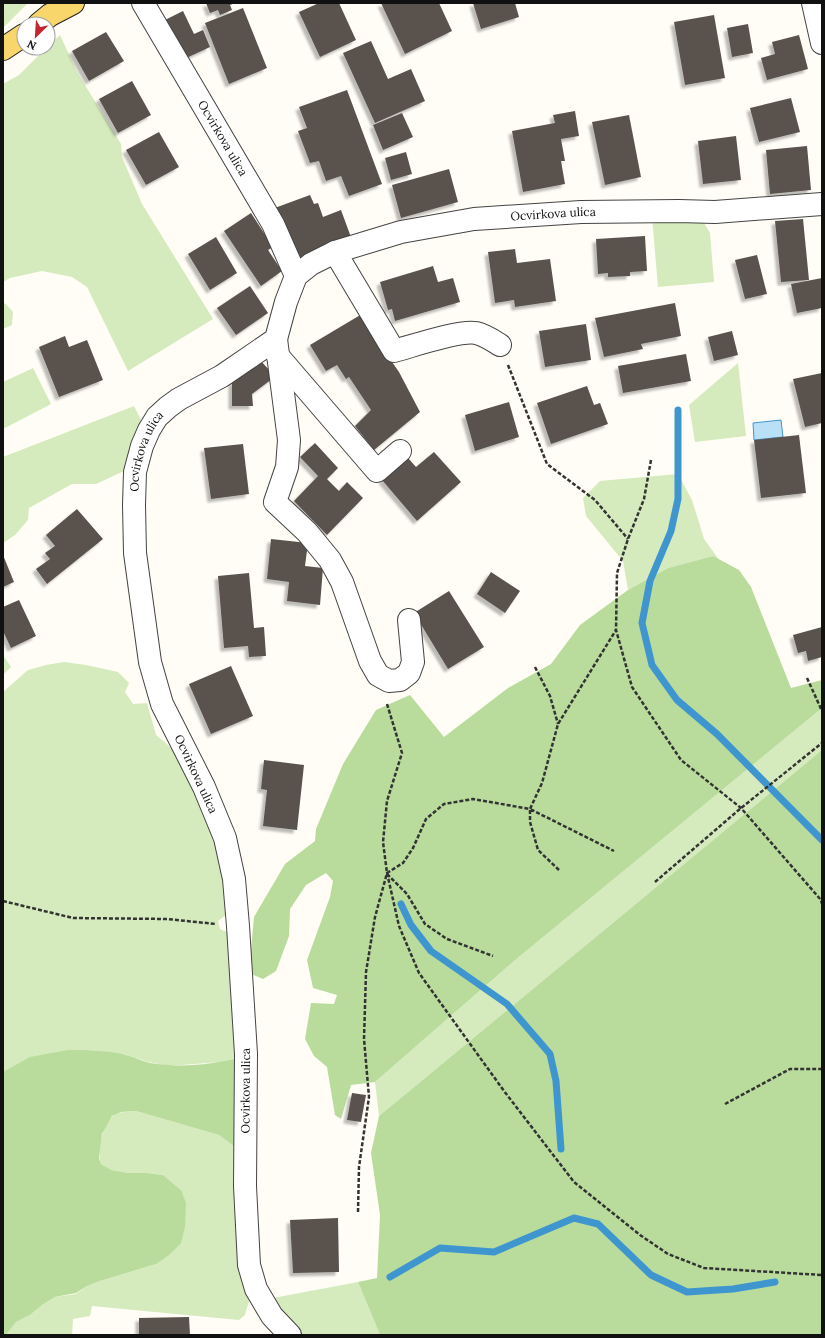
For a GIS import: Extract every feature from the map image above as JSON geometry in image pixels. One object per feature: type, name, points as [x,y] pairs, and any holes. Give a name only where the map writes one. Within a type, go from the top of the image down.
[{"type":"main road","points":[[49,16],[73,3]]},
{"type":"main road","points":[[3,50],[16,41]]},
{"type":"street","name":"Ocvirkova ulica","points":[[143,3],[273,224],[296,276],[311,264],[335,252],[401,232],[474,219],[581,212],[715,212],[822,204]]},
{"type":"street","points":[[813,3],[822,43]]},
{"type":"street","points":[[335,252],[394,351],[462,333],[474,333],[488,337],[500,345]]},
{"type":"street","points":[[296,276],[286,302],[277,348],[288,440],[287,467],[274,502],[307,532],[330,560],[342,582],[370,661],[378,675],[389,680],[400,680],[409,672],[413,662],[408,620]]},
{"type":"street","name":"Ocvirkova ulica","points":[[277,348],[179,399],[157,417],[142,446],[135,472],[134,505],[135,553],[150,662],[162,704],[204,787],[225,838],[234,880],[246,1054],[245,1186],[249,1265],[256,1289],[272,1316],[290,1335]]},
{"type":"street","points":[[277,348],[378,471],[400,451]]},
{"type":"path","points":[[500,345],[546,464],[595,500],[628,539]]},
{"type":"path","points":[[651,460],[644,499],[628,539],[617,573],[616,630],[632,687],[682,760],[741,808],[816,894],[821,900],[822,904]]},
{"type":"path","points":[[559,870],[538,850],[530,822],[530,809],[542,783],[558,724],[616,630]]},
{"type":"path","points":[[535,667],[550,696],[558,724]]},
{"type":"path","points":[[378,675],[402,753],[387,801],[383,842],[387,873],[399,926],[419,973],[504,1091],[574,1182],[640,1235],[668,1254],[704,1268],[822,1275]]},
{"type":"path","points":[[807,678],[822,711]]},
{"type":"path","points":[[655,882],[741,808],[822,743]]},
{"type":"path","points":[[358,1212],[359,1167],[369,1097],[364,1039],[366,972],[375,917],[387,873],[403,863],[413,848],[426,819],[444,804],[473,799],[530,809],[614,851]]},
{"type":"path","points":[[387,873],[407,894],[425,924],[447,939],[493,956]]},
{"type":"path","points":[[3,901],[73,918],[166,919],[238,926]]},
{"type":"path","points":[[725,1104],[790,1069],[822,1069]]},
{"type":"green space","points":[[3,3],[28,3],[3,28]]},
{"type":"green space","points":[[60,35],[77,72],[121,144],[122,157],[142,204],[213,319],[128,371],[87,287],[72,277],[42,271],[10,278],[3,282],[3,84],[19,75],[38,56],[56,56],[56,39]]},
{"type":"green space","points":[[652,217],[691,217],[704,223],[710,233],[714,282],[658,287]]},
{"type":"green space","points":[[3,303],[6,304],[13,312],[12,325],[3,329]]},
{"type":"green space","points":[[738,363],[746,436],[695,442],[689,405]]},
{"type":"green space","points":[[33,368],[51,404],[3,429],[3,382]]},
{"type":"green space","points":[[134,406],[142,422],[131,458],[124,471],[96,484],[72,484],[29,508],[28,520],[15,535],[3,543],[3,457]]},
{"type":"green space","points":[[678,474],[692,500],[704,539],[720,561],[713,556],[668,568],[628,590],[623,561],[586,516],[583,498],[600,481]]},
{"type":"green space","points":[[713,556],[739,570],[751,587],[791,688],[822,680],[822,708],[514,961],[375,1082],[351,1085],[341,1119],[335,1115],[327,1067],[314,1056],[305,1039],[311,1003],[334,1004],[337,995],[313,988],[307,960],[330,897],[333,881],[326,873],[306,885],[290,909],[289,936],[276,971],[263,979],[249,973],[254,917],[285,864],[315,841],[316,829],[343,764],[376,710],[410,695],[444,737],[508,688],[551,664],[580,625],[628,590],[668,568]]},
{"type":"green space","points":[[3,655],[11,667],[3,675]]},
{"type":"green space","points":[[64,662],[118,672],[129,683],[125,692],[133,704],[147,703],[156,735],[183,760],[215,829],[230,912],[218,921],[220,929],[232,934],[241,1057],[220,1062],[164,1065],[148,1062],[127,1055],[89,1050],[3,1072],[3,692],[28,670]]},
{"type":"green space","points":[[822,708],[822,750],[379,1116],[375,1082],[514,961]]},
{"type":"green space","points":[[822,750],[822,1335],[380,1335],[358,1282],[377,1278],[380,1215],[371,1153],[379,1116]]},
{"type":"green space","points":[[68,1050],[112,1052],[161,1065],[207,1064],[241,1057],[239,1150],[219,1135],[136,1111],[121,1112],[112,1116],[102,1134],[99,1158],[101,1164],[111,1170],[128,1173],[163,1175],[181,1190],[186,1203],[185,1227],[181,1243],[169,1255],[156,1264],[100,1281],[87,1286],[76,1293],[55,1297],[30,1315],[16,1322],[6,1335],[3,1335],[3,1072],[30,1057]]},
{"type":"green space","points":[[136,1111],[219,1135],[239,1150],[241,1257],[249,1301],[245,1315],[239,1320],[92,1306],[90,1316],[73,1319],[72,1335],[6,1335],[16,1322],[30,1315],[55,1297],[76,1294],[87,1286],[100,1281],[156,1264],[181,1190],[163,1175],[128,1173],[110,1170],[101,1164],[100,1159],[101,1139],[108,1121],[114,1115],[123,1112]]},
{"type":"green space","points":[[358,1282],[380,1335],[303,1335],[273,1298]]},
{"type":"water","points":[[781,420],[783,437],[754,440],[753,423]]},
{"type":"building","points":[[206,3],[235,3],[230,5],[232,10],[220,15],[218,10],[210,13]]},
{"type":"building","points":[[319,3],[339,3],[356,40],[320,57],[299,12]]},
{"type":"building","points":[[381,3],[439,3],[452,31],[405,54]]},
{"type":"building","points":[[473,3],[515,3],[519,17],[481,29]]},
{"type":"building","points":[[243,8],[267,68],[229,84],[205,23]]},
{"type":"building","points":[[183,11],[194,34],[203,30],[210,47],[182,60],[163,21]]},
{"type":"building","points":[[714,15],[725,78],[685,85],[674,22]]},
{"type":"building","points":[[748,24],[753,53],[732,57],[727,28]]},
{"type":"building","points":[[106,32],[124,61],[89,81],[72,51]]},
{"type":"building","points":[[799,35],[808,69],[767,80],[761,58],[775,54],[772,42]]},
{"type":"building","points":[[371,41],[388,79],[411,69],[425,101],[375,123],[343,53]]},
{"type":"building","points":[[132,81],[151,115],[118,133],[99,99]]},
{"type":"building","points":[[347,90],[382,184],[349,196],[341,176],[326,181],[319,161],[310,163],[298,131],[307,128],[299,107]]},
{"type":"building","points":[[791,98],[800,132],[759,142],[750,108]]},
{"type":"building","points":[[575,111],[579,136],[561,139],[565,161],[561,161],[565,184],[523,192],[512,131],[555,123],[553,115]]},
{"type":"building","points":[[402,113],[413,137],[383,150],[373,125]]},
{"type":"building","points":[[629,115],[641,177],[605,185],[592,122]]},
{"type":"building","points":[[159,132],[179,167],[146,185],[126,150]]},
{"type":"building","points":[[736,136],[741,180],[703,184],[698,141]]},
{"type":"building","points":[[807,146],[811,190],[770,194],[766,150]]},
{"type":"building","points":[[406,152],[412,174],[391,180],[385,158]]},
{"type":"building","points":[[449,169],[458,202],[401,218],[392,185]]},
{"type":"building","points":[[310,195],[314,204],[318,203],[323,217],[341,210],[352,240],[292,262],[272,209]]},
{"type":"building","points":[[251,213],[273,247],[268,250],[282,271],[261,286],[224,231]]},
{"type":"building","points":[[803,219],[809,280],[781,282],[775,221]]},
{"type":"building","points":[[645,236],[647,271],[630,272],[630,276],[608,277],[608,273],[598,274],[596,239]]},
{"type":"building","points":[[216,237],[237,273],[210,290],[188,254]]},
{"type":"building","points":[[515,249],[517,263],[550,259],[556,301],[515,307],[514,300],[495,303],[488,252]]},
{"type":"building","points":[[757,255],[767,294],[745,299],[735,260]]},
{"type":"building","points":[[433,266],[438,282],[453,278],[460,302],[395,321],[392,309],[388,310],[380,282]]},
{"type":"building","points":[[822,278],[822,308],[797,313],[791,284]]},
{"type":"building","points":[[250,286],[268,313],[236,335],[217,308]]},
{"type":"building","points":[[675,303],[681,336],[641,344],[643,349],[604,357],[595,318]]},
{"type":"building","points":[[362,314],[399,372],[420,412],[374,450],[355,426],[371,410],[349,377],[346,379],[337,365],[326,371],[310,345]]},
{"type":"building","points":[[586,324],[591,360],[545,367],[539,331]]},
{"type":"building","points":[[732,331],[738,355],[714,361],[708,337]]},
{"type":"building","points":[[65,336],[69,347],[87,340],[103,380],[59,397],[39,347]]},
{"type":"building","points":[[686,354],[691,381],[623,393],[618,366]]},
{"type":"building","points":[[260,360],[271,372],[272,379],[252,394],[253,406],[232,406],[232,383]]},
{"type":"building","points":[[822,373],[822,423],[805,427],[793,379]]},
{"type":"building","points":[[587,386],[594,405],[600,403],[608,424],[551,444],[537,403]]},
{"type":"building","points":[[509,402],[519,437],[475,451],[465,415]]},
{"type":"building","points":[[799,435],[806,493],[761,498],[754,440]]},
{"type":"building","points":[[315,443],[338,468],[327,479],[339,491],[347,482],[363,498],[327,535],[294,501],[318,476],[300,457]]},
{"type":"building","points":[[243,444],[249,494],[211,499],[204,448]]},
{"type":"building","points":[[434,452],[461,482],[417,521],[382,480],[408,458],[416,467]]},
{"type":"building","points":[[77,509],[103,539],[47,584],[36,569],[50,559],[45,553],[55,546],[46,535]]},
{"type":"building","points":[[271,539],[308,543],[305,566],[323,568],[320,605],[287,601],[289,582],[267,579]]},
{"type":"building","points":[[3,555],[14,582],[3,587]]},
{"type":"building","points":[[491,572],[520,591],[505,613],[477,594]]},
{"type":"building","points":[[249,573],[254,628],[264,627],[266,656],[249,657],[248,646],[224,648],[218,576]]},
{"type":"building","points":[[449,591],[484,647],[448,669],[414,613]]},
{"type":"building","points":[[19,600],[36,636],[11,648],[3,631],[3,607]]},
{"type":"building","points":[[822,627],[822,657],[808,661],[806,651],[798,653],[793,635]]},
{"type":"building","points":[[231,666],[253,716],[211,734],[189,684]]},
{"type":"building","points":[[264,760],[304,765],[297,830],[263,826],[267,790],[261,789]]},
{"type":"building","points":[[352,1093],[366,1095],[361,1122],[347,1120]]},
{"type":"building","points":[[338,1218],[339,1272],[293,1273],[290,1220]]},
{"type":"building","points":[[189,1317],[190,1335],[139,1335],[139,1318]]},
{"type":"waterway","points":[[678,410],[678,499],[671,531],[650,581],[642,623],[652,665],[677,700],[717,734],[822,840]]},
{"type":"waterway","points":[[401,904],[411,925],[431,951],[507,1004],[550,1054],[556,1081],[561,1149]]},
{"type":"waterway","points":[[390,1277],[440,1248],[494,1252],[574,1218],[598,1224],[651,1275],[687,1292],[733,1289],[775,1282]]}]
